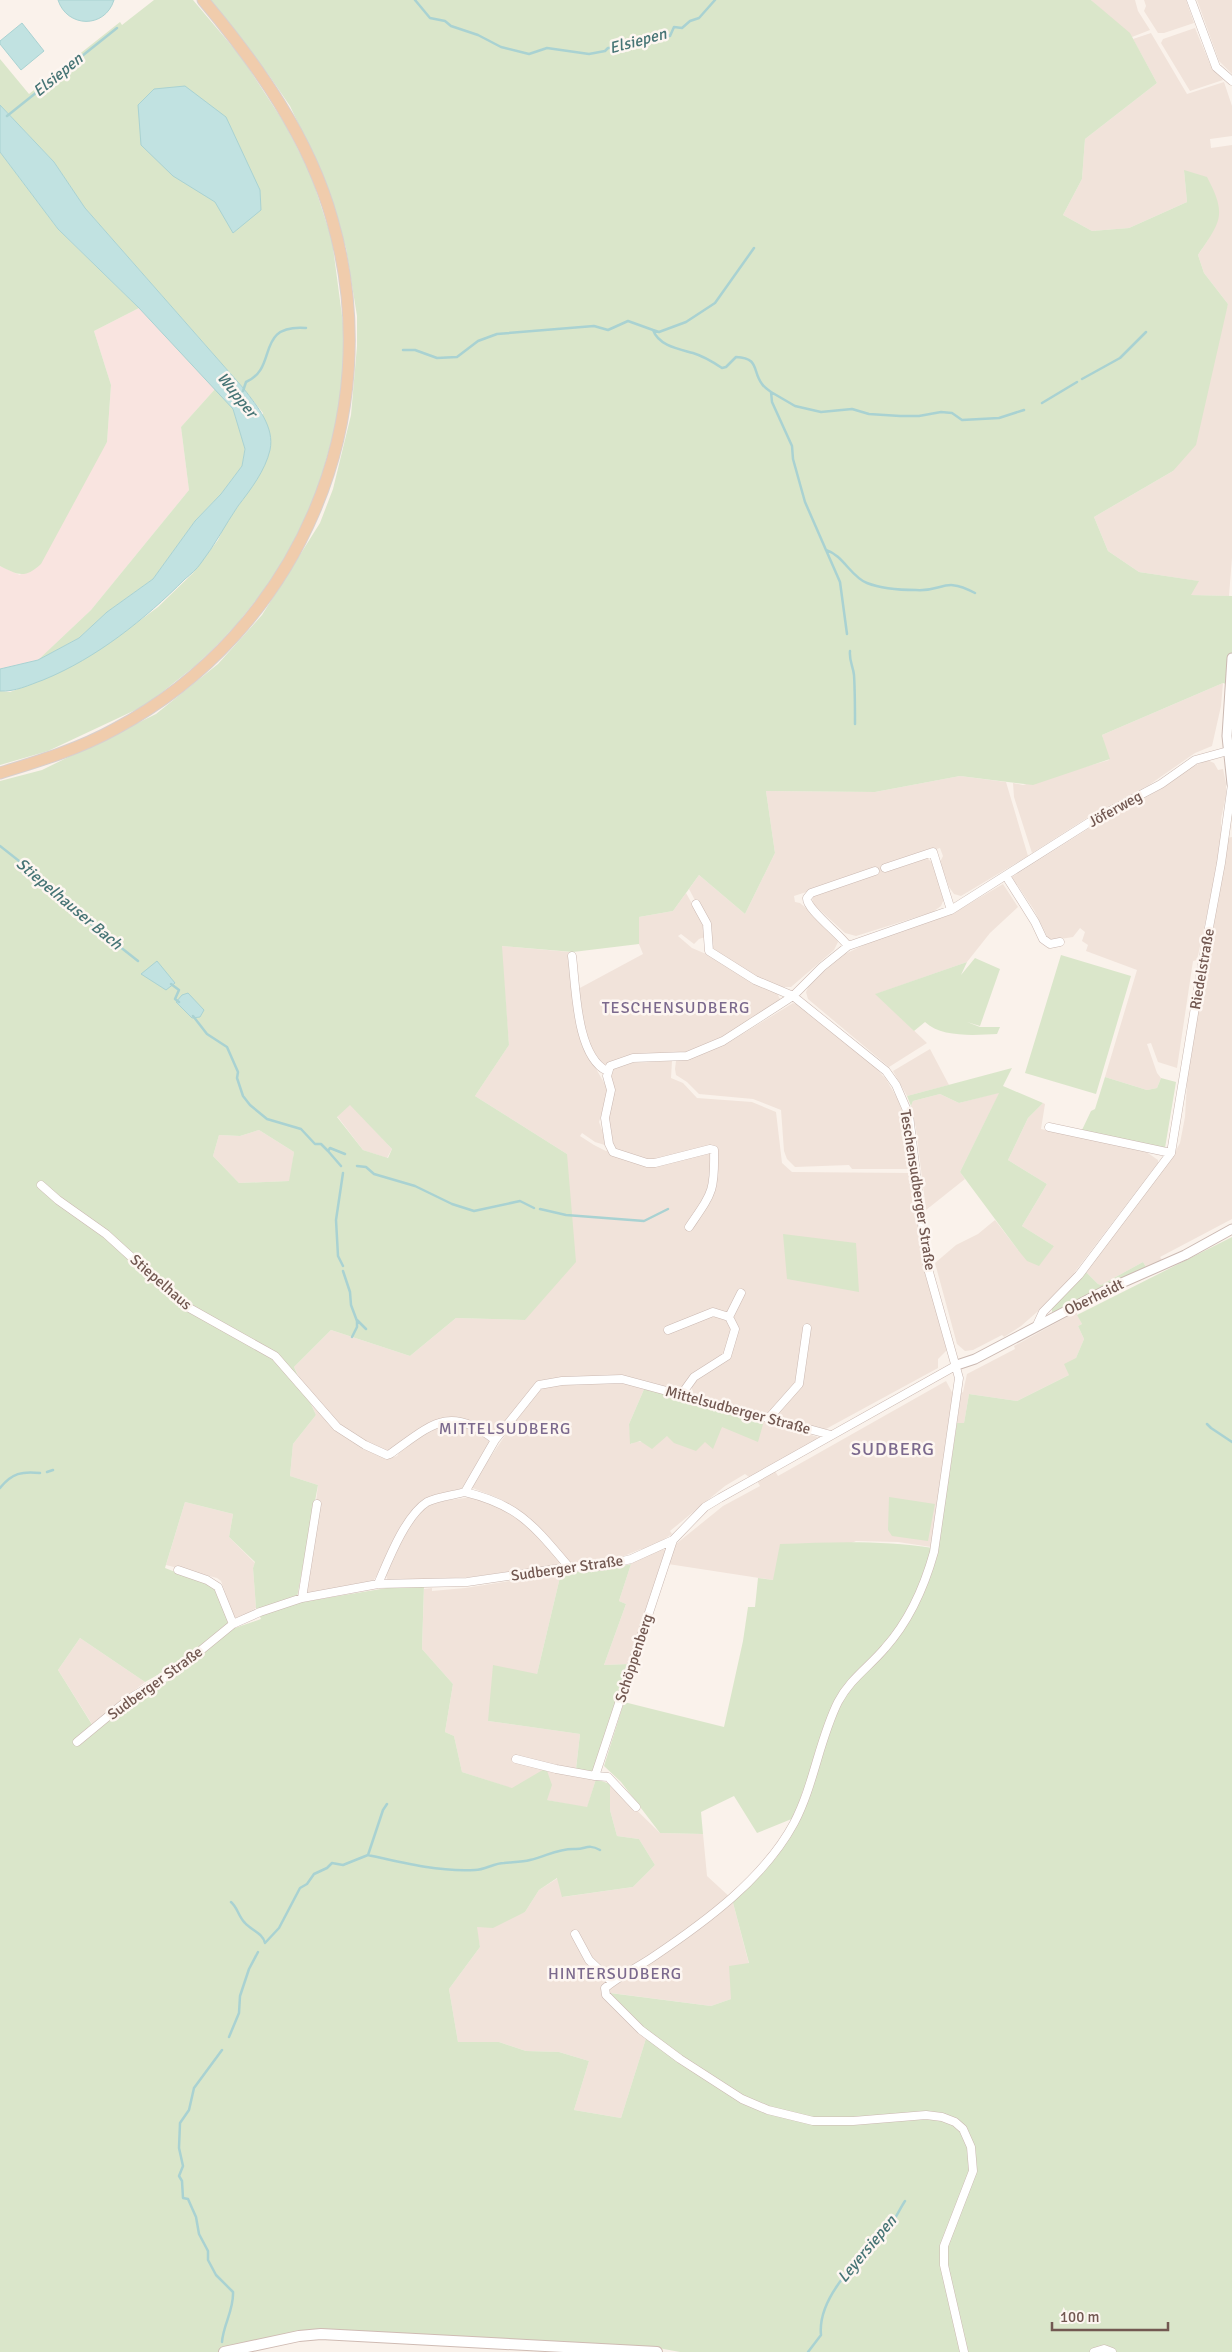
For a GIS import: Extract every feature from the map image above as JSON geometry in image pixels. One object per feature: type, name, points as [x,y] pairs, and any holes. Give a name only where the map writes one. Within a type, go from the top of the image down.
[{"type":"main road","points":[[0,773],[75,748],[114,730],[160,701],[204,665],[249,618],[286,568],[311,521],[334,459],[345,406],[350,341],[345,275],[332,217],[312,166],[286,116],[250,60],[203,0]]},
{"type":"main road","points":[[224,2352],[299,2336],[321,2334],[657,2352]]},
{"type":"street","points":[[1191,0],[1216,67],[1232,81]]},
{"type":"street","points":[[1232,658],[1228,751],[1232,784]]},
{"type":"street","name":"Jöferweg","points":[[793,996],[822,967],[848,946],[952,910],[1093,820],[1162,784],[1195,760],[1228,751]]},
{"type":"street","name":"Riedelstraße","points":[[1037,1325],[1043,1312],[1079,1274],[1171,1153],[1221,863],[1232,784]]},
{"type":"street","points":[[885,868],[933,852],[952,910]]},
{"type":"street","points":[[848,946],[841,935],[809,906],[807,898],[811,893],[875,871]]},
{"type":"street","points":[[1006,876],[1035,922],[1043,939],[1050,944],[1060,942]]},
{"type":"street","name":"Teschensudberger Straße","points":[[612,1982],[652,1958],[735,1894],[778,1849],[795,1822],[838,1702],[858,1673],[884,1650],[903,1624],[914,1608],[927,1579],[934,1552],[959,1378],[957,1365],[928,1265],[911,1130],[903,1100],[896,1085],[886,1071],[793,996],[755,980],[709,951],[706,924],[696,904]]},
{"type":"street","points":[[572,956],[584,1039],[599,1067],[607,1071]]},
{"type":"street","points":[[689,1227],[711,1195],[714,1187],[714,1150],[710,1149],[647,1163],[613,1152],[609,1144],[605,1118],[611,1090],[607,1071],[610,1066],[633,1058],[687,1056],[723,1041],[793,996]]},
{"type":"street","points":[[1049,1127],[1171,1153]]},
{"type":"street","name":"Stiepelhaus","points":[[41,1185],[58,1200],[106,1234],[184,1305],[275,1356],[337,1427],[365,1445],[387,1455],[423,1431],[452,1420],[471,1424],[495,1440]]},
{"type":"street","name":"Oberheidt","points":[[957,1365],[975,1359],[1108,1289],[1184,1255],[1232,1229]]},
{"type":"street","points":[[729,1317],[741,1294]]},
{"type":"street","points":[[668,1330],[713,1312],[729,1317],[735,1329],[727,1356],[694,1377],[681,1395]]},
{"type":"street","points":[[768,1418],[799,1384],[807,1328]]},
{"type":"street","name":"Sudberger Straße","points":[[77,1742],[129,1699],[178,1669],[233,1624],[260,1612],[302,1598],[378,1584],[467,1582],[569,1567],[603,1566],[631,1560],[673,1540],[705,1507],[957,1365]]},
{"type":"street","name":"Mittelsudberger Straße","points":[[495,1440],[539,1385],[611,1378],[645,1385],[831,1435]]},
{"type":"street","points":[[465,1492],[495,1440]]},
{"type":"street","points":[[378,1584],[398,1537],[427,1502],[465,1492],[491,1498],[526,1519],[569,1567]]},
{"type":"street","points":[[302,1598],[317,1504]]},
{"type":"street","name":"Schöppenberg","points":[[595,1776],[673,1540]]},
{"type":"street","points":[[178,1570],[218,1586],[233,1624]]},
{"type":"street","points":[[516,1759],[556,1769],[608,1777],[636,1807]]},
{"type":"street","points":[[575,1934],[589,1960],[612,1982],[605,1988],[606,1995],[611,2001],[642,2030],[672,2054],[742,2099],[768,2110],[813,2121],[853,2121],[926,2116],[942,2117],[954,2122],[963,2129],[971,2147],[973,2171],[944,2246],[944,2265],[964,2352]]},
{"type":"street","points":[[1094,2352],[1104,2349],[1112,2352]]},
{"type":"shaded area","points":[[1091,0],[1135,0],[1138,11],[1150,30],[1132,37]]},
{"type":"shaded area","points":[[1144,0],[1186,0],[1194,23],[1164,33],[1158,33],[1144,11],[1146,6]]},
{"type":"shaded area","points":[[1197,0],[1232,0],[1232,74],[1219,61]]},
{"type":"shaded area","points":[[1195,28],[1210,64],[1223,80],[1190,91],[1161,43],[1163,39]]},
{"type":"shaded area","points":[[1151,33],[1187,94],[1224,82],[1232,106],[1232,136],[1210,139],[1211,148],[1232,145],[1232,558],[1229,596],[1190,595],[1198,581],[1139,572],[1108,551],[1094,517],[1173,471],[1228,304],[1204,273],[1198,255],[1208,240],[1184,170],[1187,202],[1129,228],[1092,231],[1063,215],[1082,179],[1085,139],[1157,83],[1133,39]]},
{"type":"shaded area","points":[[139,308],[216,388],[181,427],[189,490],[91,610],[38,660],[0,669],[0,566],[20,575],[107,442],[111,385],[94,331]]},
{"type":"shaded area","points":[[1223,683],[1221,706],[1212,746],[1195,753],[1149,785],[1090,816],[1032,853],[1014,797],[1013,783],[1023,785],[1109,760],[1102,735]]},
{"type":"shaded area","points":[[1207,760],[1214,763],[1218,770],[1223,769],[1226,783],[1217,868],[1197,960],[1193,961],[1177,1068],[1158,1062],[1151,1043],[1147,1044],[1157,1073],[1161,1078],[1157,1088],[1147,1090],[1105,1077],[1137,970],[1086,951],[1088,945],[1082,941],[1085,932],[1080,928],[1073,937],[1054,940],[1048,938],[1034,910],[1012,877],[1091,827],[1161,789],[1192,767]]},
{"type":"shaded area","points":[[960,776],[1006,782],[1028,856],[961,896],[954,894],[949,887],[940,862],[943,856],[940,848],[919,855],[920,860],[928,859],[934,864],[944,899],[941,906],[933,912],[856,936],[845,933],[812,903],[813,897],[825,886],[794,896],[795,902],[800,903],[834,932],[838,942],[834,950],[791,987],[782,987],[758,979],[757,976],[743,971],[710,951],[706,921],[689,889],[699,875],[745,914],[775,853],[766,791],[875,792]]},
{"type":"shaded area","points":[[1232,837],[1232,1219],[1160,1257],[1162,1260],[1146,1267],[1143,1262],[1101,1285],[1085,1271],[1139,1202],[1173,1156],[1180,1143],[1185,1117],[1188,1067],[1215,904],[1218,904],[1226,838]]},
{"type":"shaded area","points":[[1003,884],[1018,907],[990,933],[967,962],[876,994],[927,1043],[889,1067],[808,999],[806,992],[810,983],[845,954],[881,937],[950,915]]},
{"type":"shaded area","points":[[686,893],[703,923],[705,937],[699,939],[694,944],[681,934],[678,936],[692,948],[713,957],[777,993],[780,999],[779,1002],[726,1037],[681,1055],[617,1060],[602,1066],[597,1062],[584,1033],[578,989],[643,954],[639,944],[639,917],[673,911]]},
{"type":"shaded area","points":[[501,946],[570,952],[568,957],[579,1033],[581,1034],[586,1051],[607,1088],[607,1096],[599,1122],[608,1146],[595,1142],[582,1133],[580,1136],[594,1145],[606,1151],[613,1148],[607,1118],[610,1076],[614,1068],[630,1063],[672,1061],[671,1078],[683,1083],[697,1098],[752,1102],[776,1112],[782,1163],[792,1172],[911,1173],[923,1263],[947,1350],[938,1359],[938,1368],[824,1430],[779,1418],[778,1412],[766,1415],[694,1395],[691,1386],[677,1392],[613,1375],[542,1380],[498,1434],[493,1436],[445,1421],[391,1453],[349,1434],[328,1416],[303,1385],[294,1367],[331,1330],[410,1356],[456,1318],[525,1320],[567,1154],[475,1096],[509,1045]]},
{"type":"shaded area","points":[[793,1003],[799,1005],[871,1063],[886,1079],[903,1113],[910,1169],[852,1169],[849,1165],[795,1167],[787,1159],[784,1151],[781,1110],[753,1099],[699,1094],[687,1082],[676,1075],[676,1061],[728,1043]]},
{"type":"shaded area","points":[[930,1049],[949,1085],[907,1096],[893,1071]]},
{"type":"shaded area","points":[[1000,1092],[960,1172],[965,1179],[926,1210],[916,1129],[911,1106],[913,1101],[940,1094],[959,1103]]},
{"type":"shaded area","points":[[1043,1103],[1045,1104],[1041,1129],[1142,1149],[1158,1160],[1158,1163],[1074,1273],[1076,1274],[1052,1299],[1021,1326],[1004,1337],[1002,1335],[973,1350],[965,1351],[957,1344],[935,1263],[956,1245],[978,1234],[995,1220],[1018,1250],[1054,1246],[1022,1226],[1047,1184],[1008,1160],[1028,1118]]},
{"type":"shaded area","points":[[350,1104],[392,1149],[387,1158],[363,1150],[337,1116]]},
{"type":"shaded area","points":[[259,1130],[294,1152],[290,1181],[239,1183],[213,1156],[219,1135],[240,1136]]},
{"type":"shaded area","points":[[1076,1312],[1082,1324],[1078,1326],[1084,1339],[1069,1375],[1017,1401],[969,1394],[964,1423],[957,1423],[961,1393],[963,1392],[967,1374],[1015,1349],[1014,1346]]},
{"type":"shaded area","points":[[608,1379],[645,1387],[629,1424],[631,1444],[636,1441],[642,1442],[667,1436],[705,1442],[721,1427],[764,1421],[821,1438],[753,1480],[745,1474],[725,1486],[670,1531],[672,1534],[648,1550],[641,1549],[619,1558],[584,1563],[570,1562],[529,1517],[498,1498],[470,1487],[517,1418],[540,1390],[545,1387]]},
{"type":"shaded area","points":[[946,1381],[954,1396],[931,1547],[898,1542],[856,1541],[773,1580],[668,1564],[676,1544],[723,1506],[760,1486],[757,1481],[775,1471],[778,1476]]},
{"type":"shaded area","points":[[308,1397],[363,1449],[382,1456],[391,1458],[397,1456],[402,1448],[427,1432],[450,1424],[470,1427],[490,1442],[470,1479],[459,1491],[425,1501],[370,1586],[305,1596],[318,1485],[290,1476],[293,1444],[316,1415]]},
{"type":"shaded area","points":[[472,1497],[493,1502],[523,1519],[561,1561],[558,1565],[470,1577],[388,1581],[385,1573],[406,1533],[424,1507],[436,1502]]},
{"type":"shaded area","points":[[185,1502],[233,1514],[229,1537],[255,1563],[253,1568],[256,1608],[235,1620],[221,1581],[217,1578],[166,1565]]},
{"type":"shaded area","points":[[662,1549],[666,1550],[629,1664],[604,1665],[626,1604],[619,1601],[631,1564]]},
{"type":"shaded area","points":[[561,1573],[537,1674],[488,1721],[580,1734],[576,1768],[596,1779],[587,1808],[547,1800],[462,1772],[454,1736],[445,1732],[453,1684],[422,1649],[424,1589],[432,1588],[432,1591],[465,1588]]},
{"type":"shaded area","points":[[80,1638],[145,1682],[92,1724],[58,1670]]},
{"type":"shaded area","points":[[610,1784],[660,1833],[703,1834],[707,1876],[732,1899],[749,1964],[731,1999],[711,2006],[611,1993],[648,2032],[621,2118],[574,2110],[589,2061],[559,2052],[526,2051],[499,2042],[458,2042],[449,1989],[480,1947],[476,1927],[525,1912],[539,1890],[558,1878],[563,1897],[633,1887],[655,1865],[639,1839],[617,1836],[610,1810]]},
{"type":"green space","points":[[154,0],[193,0],[242,58],[285,124],[311,175],[332,240],[344,331],[342,384],[334,432],[316,495],[293,546],[268,585],[237,624],[215,647],[195,666],[146,705],[48,751],[0,765],[0,691],[10,692],[72,666],[119,636],[158,607],[193,573],[218,540],[225,525],[259,476],[263,413],[85,208],[54,162],[0,105],[0,59],[29,94],[120,22],[122,25]]},
{"type":"green space","points":[[208,0],[1091,0],[1130,33],[1157,83],[1085,139],[1082,179],[1063,215],[1092,231],[1129,228],[1187,202],[1184,170],[1207,177],[1213,190],[1219,209],[1219,218],[1212,234],[1198,255],[1204,273],[1228,304],[1196,445],[1173,471],[1094,517],[1108,551],[1139,572],[1199,581],[1191,595],[1232,596],[1232,686],[1223,683],[1102,735],[1110,759],[1033,785],[960,776],[875,792],[766,791],[775,853],[745,914],[699,875],[673,911],[639,917],[639,944],[573,952],[502,946],[509,1045],[475,1096],[567,1154],[576,1262],[525,1320],[456,1318],[410,1356],[331,1330],[294,1367],[316,1415],[293,1444],[290,1476],[318,1485],[296,1603],[393,1587],[424,1585],[422,1649],[453,1684],[445,1732],[454,1736],[462,1772],[512,1788],[546,1768],[552,1785],[547,1800],[587,1807],[596,1779],[610,1784],[610,1810],[617,1836],[639,1839],[655,1865],[633,1887],[562,1897],[557,1878],[539,1890],[525,1912],[493,1928],[477,1927],[480,1947],[449,1989],[458,2042],[499,2042],[526,2051],[559,2052],[589,2061],[574,2110],[621,2118],[648,2032],[610,1993],[711,2006],[731,1999],[729,1966],[749,1963],[732,1899],[776,1858],[809,1791],[803,1790],[794,1818],[757,1833],[734,1796],[701,1812],[703,1834],[660,1833],[621,1782],[604,1766],[624,1702],[724,1727],[743,1641],[748,1607],[755,1607],[758,1578],[773,1580],[780,1544],[838,1542],[914,1545],[933,1548],[941,1529],[957,1423],[964,1423],[969,1394],[1017,1401],[1069,1375],[1064,1364],[1076,1358],[1084,1339],[1078,1326],[1082,1324],[1077,1315],[1232,1237],[1232,2352],[680,2352],[653,2347],[278,2336],[240,2352],[0,2352],[0,781],[42,770],[156,714],[218,664],[262,615],[320,523],[333,489],[351,415],[357,346],[357,316],[346,248],[321,172],[290,106],[268,74]],"holes":[[[350,1105],[392,1149],[388,1158],[363,1150],[337,1117]],[[259,1130],[294,1152],[289,1181],[239,1183],[213,1156],[219,1135],[240,1136]],[[185,1502],[233,1514],[229,1537],[255,1562],[253,1568],[256,1608],[261,1619],[232,1629],[214,1587],[165,1568]],[[80,1638],[145,1682],[170,1668],[175,1677],[133,1701],[96,1731],[58,1670]]]},
{"type":"green space","points":[[0,152],[58,229],[139,308],[94,331],[111,385],[107,442],[41,564],[26,574],[12,572],[0,566]]},
{"type":"green space","points":[[216,388],[233,409],[245,448],[242,466],[221,494],[195,521],[153,579],[107,612],[79,638],[38,660],[91,610],[189,490],[181,427]]},
{"type":"green space","points":[[1061,955],[1131,976],[1096,1094],[1025,1073]]},
{"type":"green space","points":[[975,958],[1000,969],[980,1026],[967,1022],[980,1027],[1000,1027],[997,1034],[969,1035],[949,1033],[940,1031],[925,1022],[914,1031],[875,994],[967,962],[961,975]]},
{"type":"green space","points":[[1012,1068],[1003,1086],[1043,1103],[1028,1118],[1008,1160],[1047,1184],[1022,1226],[1054,1246],[1039,1266],[1027,1261],[960,1172],[999,1093],[959,1103],[940,1094],[913,1101],[911,1106],[907,1096]]},
{"type":"green space","points":[[1105,1077],[1147,1090],[1157,1088],[1161,1078],[1176,1082],[1165,1148],[1082,1130],[1091,1111],[1095,1109]]},
{"type":"green space","points":[[783,1234],[856,1243],[859,1292],[787,1279]]},
{"type":"green space","points":[[1143,1262],[1146,1267],[1058,1311],[1052,1312],[1052,1308],[1085,1271],[1101,1285]]},
{"type":"green space","points":[[645,1387],[764,1421],[758,1442],[722,1427],[713,1449],[705,1442],[696,1451],[674,1443],[667,1436],[652,1449],[640,1441],[630,1444],[629,1424]]},
{"type":"green space","points":[[889,1497],[935,1504],[928,1541],[892,1536],[888,1530]]},
{"type":"green space","points":[[631,1564],[619,1601],[626,1604],[604,1665],[629,1664],[594,1772],[576,1769],[580,1734],[488,1721],[493,1665],[537,1674],[561,1573],[606,1570]]},
{"type":"water","points":[[58,0],[114,0],[103,16],[95,20],[86,21],[77,20],[69,16]]},
{"type":"water","points":[[22,23],[44,51],[21,70],[0,44],[0,41]]},
{"type":"water","points":[[185,86],[226,117],[260,190],[261,210],[233,233],[215,202],[173,176],[141,145],[138,105],[154,89]]},
{"type":"water","name":"Wupper","points":[[0,105],[54,162],[85,208],[244,389],[264,417],[271,441],[268,458],[257,480],[206,556],[194,571],[154,609],[82,661],[43,680],[22,688],[6,691],[0,691],[0,669],[38,660],[79,638],[107,612],[153,579],[195,521],[221,494],[242,466],[245,449],[233,409],[139,308],[58,229],[0,152]]},
{"type":"water","points":[[157,961],[175,983],[166,990],[141,974]]},
{"type":"water","points":[[188,993],[204,1010],[200,1017],[192,1018],[176,1002],[182,995]]},
{"type":"waterway","name":"Elsiepen","points":[[415,0],[430,18],[445,21],[451,26],[478,35],[501,47],[529,54],[547,48],[589,54],[605,51],[608,48],[627,47],[639,38],[655,37],[660,33],[670,36],[674,27],[682,28],[690,21],[699,18],[715,0]]},
{"type":"waterway","name":"Elsiepen","points":[[7,116],[117,28]]},
{"type":"waterway","points":[[653,330],[659,332],[686,322],[715,303],[754,248]]},
{"type":"waterway","points":[[403,350],[415,350],[437,358],[457,357],[478,341],[497,334],[594,326],[608,330],[628,321],[653,330],[660,340],[670,346],[712,361],[722,368],[726,367],[736,357],[749,360],[754,366],[762,384],[771,392],[772,402],[792,446],[793,459],[805,502],[840,582],[847,634]]},
{"type":"waterway","name":"Wupper","points":[[243,391],[246,382],[256,375],[262,367],[269,348],[279,333],[290,329],[306,328]]},
{"type":"waterway","points":[[1082,379],[1120,358],[1146,332]]},
{"type":"waterway","points":[[1042,403],[1077,382]]},
{"type":"waterway","points":[[771,392],[795,406],[821,412],[852,409],[869,414],[900,416],[919,416],[941,412],[952,413],[962,420],[999,418],[1024,410]]},
{"type":"waterway","points":[[826,550],[837,556],[861,580],[879,587],[925,590],[950,585],[975,593]]},
{"type":"waterway","points":[[850,651],[854,675],[855,724]]},
{"type":"waterway","name":"Stiepelhauser Bach","points":[[0,846],[33,872],[67,905],[138,961]]},
{"type":"waterway","name":"Stiepelhauser Bach","points":[[171,984],[179,990],[175,999],[179,1002]]},
{"type":"waterway","name":"Stiepelhauser Bach","points":[[193,1016],[207,1034],[227,1047],[238,1072],[237,1078],[243,1096],[250,1105],[267,1119],[301,1129],[315,1144],[321,1144],[328,1151],[330,1148],[345,1154]]},
{"type":"waterway","points":[[328,1151],[341,1166]]},
{"type":"waterway","name":"Stiepelhauser Bach","points":[[357,1166],[366,1167],[374,1174],[415,1186],[452,1204],[474,1211],[520,1201],[534,1208]]},
{"type":"waterway","points":[[343,1173],[336,1220],[338,1256],[343,1266]]},
{"type":"waterway","name":"Stiepelhauser Bach","points":[[540,1209],[566,1215],[644,1221],[668,1209]]},
{"type":"waterway","points":[[343,1271],[357,1321],[357,1327],[352,1337]]},
{"type":"waterway","points":[[357,1320],[366,1329]]},
{"type":"waterway","points":[[1207,1424],[1232,1442]]},
{"type":"waterway","points":[[47,1472],[53,1470]]},
{"type":"waterway","points":[[0,1488],[9,1479],[18,1474],[28,1472],[40,1473]]},
{"type":"waterway","points":[[231,1902],[243,1920],[262,1937],[265,1943],[279,1928],[300,1888],[307,1884],[314,1874],[327,1868],[332,1863],[343,1865],[368,1855],[383,1810],[387,1804]]},
{"type":"waterway","points":[[368,1855],[435,1868],[475,1870],[500,1863],[530,1860],[567,1849],[589,1847],[600,1850]]},
{"type":"waterway","points":[[229,2037],[239,2013],[240,1996],[249,1969],[258,1952]]},
{"type":"waterway","points":[[222,2050],[194,2088],[189,2110],[180,2123],[179,2148],[183,2166],[179,2176],[182,2181],[183,2198],[188,2199],[196,2217],[199,2234],[208,2251],[208,2260],[216,2275],[233,2292],[232,2305],[222,2342]]},
{"type":"waterway","name":"Leyersiepen","points":[[808,2352],[821,2335],[822,2320],[826,2306],[834,2291],[854,2265],[890,2227],[905,2201]]},
{"type":"district","name":"TESCHENSUDBERG","points":[[676,1008]]},
{"type":"district","name":"MITTELSUDBERG","points":[[505,1429]]},
{"type":"district","name":"SUDBERG","points":[[893,1449]]},
{"type":"district","name":"HINTERSUDBERG","points":[[615,1974]]}]
